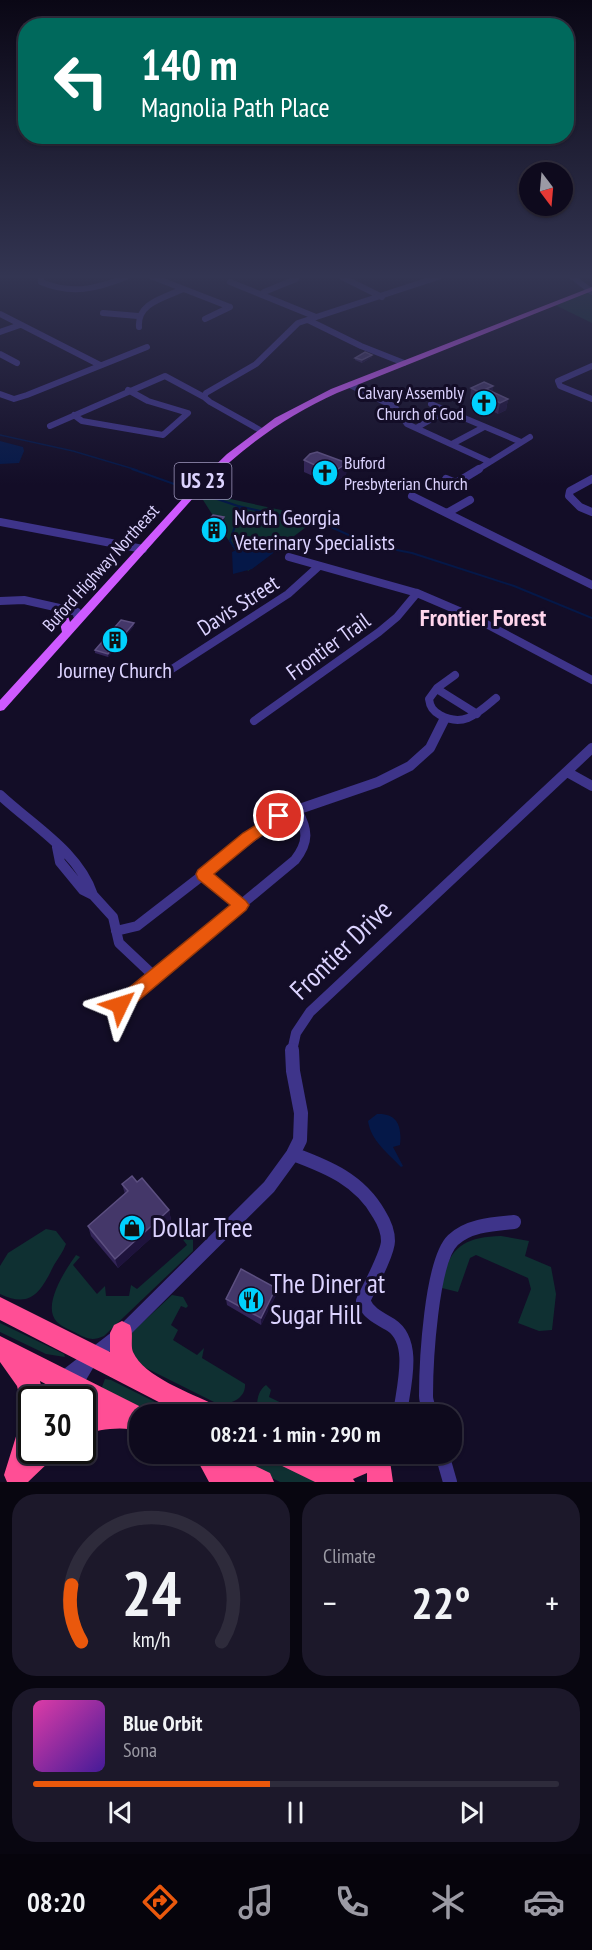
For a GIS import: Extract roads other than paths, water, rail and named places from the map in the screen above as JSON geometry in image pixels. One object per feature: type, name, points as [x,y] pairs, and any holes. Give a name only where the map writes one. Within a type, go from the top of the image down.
[{"type":"highway","points":[[0,1308],[186,1404]]},
{"type":"highway","points":[[122,1333],[119,1348],[122,1358],[143,1382]]},
{"type":"highway","points":[[3,1349],[56,1386]]},
{"type":"highway","points":[[3,1349],[28,1381],[29,1386]]},
{"type":"highway","points":[[96,1403],[129,1416]]},
{"type":"highway","points":[[96,1419],[129,1418]]},
{"type":"highway","points":[[15,1479],[20,1464]]},
{"type":"highway","points":[[15,1479],[29,1464]]},
{"type":"highway","points":[[212,1464],[223,1482]]},
{"type":"highway","points":[[226,1464],[261,1482]]},
{"type":"highway","points":[[306,1464],[342,1482]]},
{"type":"highway","points":[[318,1470],[348,1469],[360,1464]]},
{"type":"highway","points":[[377,1464],[380,1482]]},
{"type":"main road","name":"Buford Highway Northeast","points":[[0,707],[222,461],[260,430],[302,405],[448,346]]},
{"type":"main road","points":[[368,369],[387,370]]},
{"type":"main road","points":[[54,610],[64,618],[67,632]]},
{"type":"street","points":[[62,346],[100,365]]},
{"type":"street","points":[[204,398],[206,393],[256,364],[274,346]]},
{"type":"street","points":[[361,346],[404,363]]},
{"type":"street","points":[[0,394],[14,399],[147,347]]},
{"type":"street","points":[[0,354],[17,363]]},
{"type":"street","points":[[592,366],[558,381],[560,386],[592,399]]},
{"type":"street","points":[[50,426],[128,390],[165,376],[260,430]]},
{"type":"street","points":[[350,385],[395,407],[403,420],[416,428],[490,462]]},
{"type":"street","points":[[74,415],[82,421],[163,435],[188,413],[148,401],[128,390]]},
{"type":"street","points":[[431,404],[521,442]]},
{"type":"street","points":[[416,428],[446,411]]},
{"type":"street","points":[[452,444],[484,427]]},
{"type":"street","points":[[456,483],[530,437]]},
{"type":"street","points":[[446,479],[465,488]]},
{"type":"street","points":[[592,479],[570,491],[569,496],[580,507],[592,512]]},
{"type":"street","points":[[412,496],[592,585]]},
{"type":"street","points":[[447,513],[470,500]]},
{"type":"street","points":[[0,522],[143,549]]},
{"type":"street","points":[[289,557],[417,593],[473,617],[592,681]]},
{"type":"street","name":"Davis Street","points":[[172,669],[288,594],[319,566]]},
{"type":"street","name":"Frontier Trail","points":[[254,721],[379,632],[397,617],[417,593]]},
{"type":"street","points":[[0,602],[24,600],[80,616]]},
{"type":"street","points":[[455,675],[432,693],[429,700],[439,716],[463,720],[477,714],[496,698]]},
{"type":"street","points":[[437,689],[477,714]]},
{"type":"street","points":[[116,930],[137,926],[279,816],[387,779],[410,766],[430,748],[445,718]]},
{"type":"street","name":"Frontier Drive","points":[[67,1386],[92,1355],[122,1333],[269,1187],[293,1154],[300,1140],[302,1113],[293,1071],[292,1049],[296,1033],[310,1012],[592,748]]},
{"type":"street","points":[[567,772],[592,786]]},
{"type":"street","points":[[0,795],[76,862],[91,884],[93,895]]},
{"type":"street","points":[[120,1005],[296,860],[308,843],[307,827],[297,810]]},
{"type":"street","points":[[57,847],[60,862],[83,890],[93,895],[113,917],[119,943],[154,976]]},
{"type":"street","points":[[71,875],[81,870]]},
{"type":"street","points":[[203,874],[241,905]]},
{"type":"street","points":[[293,1154],[323,1166],[353,1183],[382,1217],[388,1234],[388,1243],[363,1301],[371,1315],[400,1332],[405,1347],[401,1404]]},
{"type":"street","points":[[428,1404],[426,1399],[436,1277],[446,1248],[466,1231],[481,1225],[514,1222]]},
{"type":"street","points":[[15,1479],[22,1464]]},
{"type":"street","points":[[15,1479],[26,1464]]},
{"type":"street","points":[[445,1464],[450,1482]]},
{"type":"water","points":[[0,441],[23,447],[24,451],[19,463],[0,464]]},
{"type":"water","points":[[247,541],[270,543],[276,551],[252,569],[233,574],[232,552],[239,549],[248,550]]},
{"type":"water","points":[[377,1114],[390,1116],[397,1122],[400,1145],[393,1147],[403,1166],[401,1167],[373,1135],[368,1121]]},
{"type":"waterway","points":[[0,435],[73,451],[137,470]]},
{"type":"waterway","points":[[132,469],[191,490]]},
{"type":"waterway","points":[[196,492],[238,506]]},
{"type":"waterway","points":[[236,550],[230,541],[240,511],[238,506]]},
{"type":"waterway","points":[[238,506],[331,527],[371,545],[412,553],[514,586],[592,618]]},
{"type":"place","name":"Calvary Assembly Church of God","points":[[484,403]]},
{"type":"place","name":"Buford Presbyterian Church","points":[[325,473]]},
{"type":"place","name":"North Georgia Veterinary Specialists","points":[[214,530]]},
{"type":"place","name":"Journey Church","points":[[115,640]]},
{"type":"place","name":"Dollar Tree","points":[[132,1228]]},
{"type":"place","name":"The Diner at Sugar Hill","points":[[251,1300]]},
{"type":"district","name":"Frontier Forest","points":[[483,618]]}]
